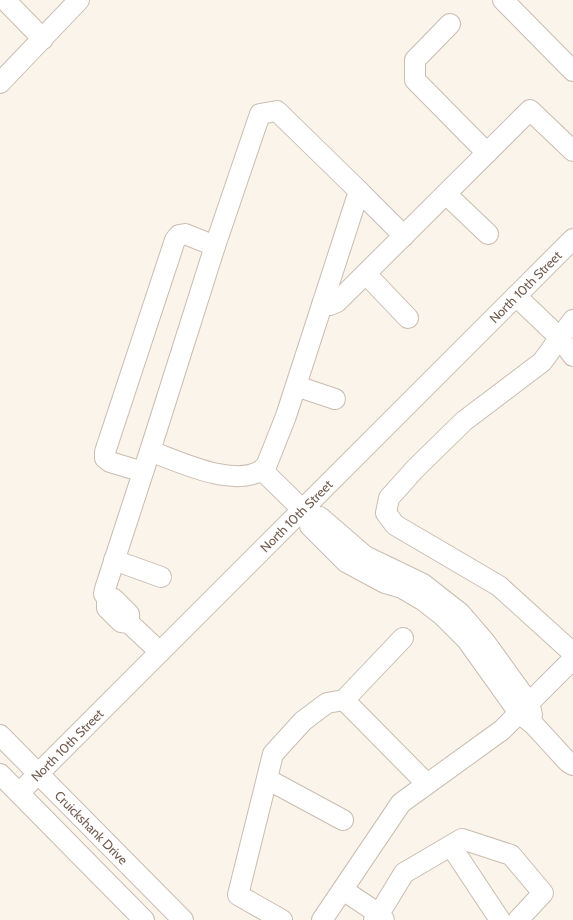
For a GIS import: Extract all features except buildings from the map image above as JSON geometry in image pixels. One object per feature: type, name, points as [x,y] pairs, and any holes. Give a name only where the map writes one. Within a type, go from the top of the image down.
[{"type":"street","points":[[5,0],[43,39]]},
{"type":"street","points":[[0,83],[79,0]]},
{"type":"street","points":[[502,0],[573,71]]},
{"type":"street","points":[[450,24],[415,60],[415,80],[487,153]]},
{"type":"street","points":[[322,305],[330,306],[337,302],[530,110],[573,151]]},
{"type":"street","points":[[160,652],[129,623],[128,614],[114,599],[107,598],[104,594],[215,246],[260,114],[278,111],[404,236]]},
{"type":"street","points":[[150,451],[211,472],[228,476],[243,477],[256,474],[267,464],[286,416],[359,191]]},
{"type":"street","points":[[446,194],[488,234]]},
{"type":"street","points":[[143,472],[110,462],[105,458],[105,452],[175,240],[179,235],[185,234],[215,246]]},
{"type":"street","name":"North 10th Street","points":[[19,793],[160,652],[307,513],[573,239]]},
{"type":"street","points":[[366,274],[408,318]]},
{"type":"street","points":[[516,296],[560,338],[573,356]]},
{"type":"street","points":[[573,320],[542,362],[464,421],[421,464],[389,498],[386,513],[396,526],[499,586],[573,653]]},
{"type":"street","points":[[296,386],[335,399]]},
{"type":"street","points":[[262,470],[307,513],[310,526],[346,562],[385,583],[402,588],[424,601],[442,615],[467,640],[524,708],[534,725],[568,762],[573,765]]},
{"type":"street","points":[[114,560],[161,577]]},
{"type":"street","points":[[282,920],[238,895],[273,754],[303,721],[327,703],[344,700],[403,638]]},
{"type":"street","points":[[322,920],[401,803],[502,730],[573,659]]},
{"type":"street","points":[[344,700],[426,784]]},
{"type":"street","name":"Cruickshank Drive","points":[[0,734],[183,920]]},
{"type":"street","points":[[0,774],[144,920]]},
{"type":"street","points":[[267,779],[342,820]]},
{"type":"street","points":[[343,890],[379,918],[404,873],[462,839],[511,855],[543,893],[518,920]]},
{"type":"street","points":[[451,846],[500,920]]}]
